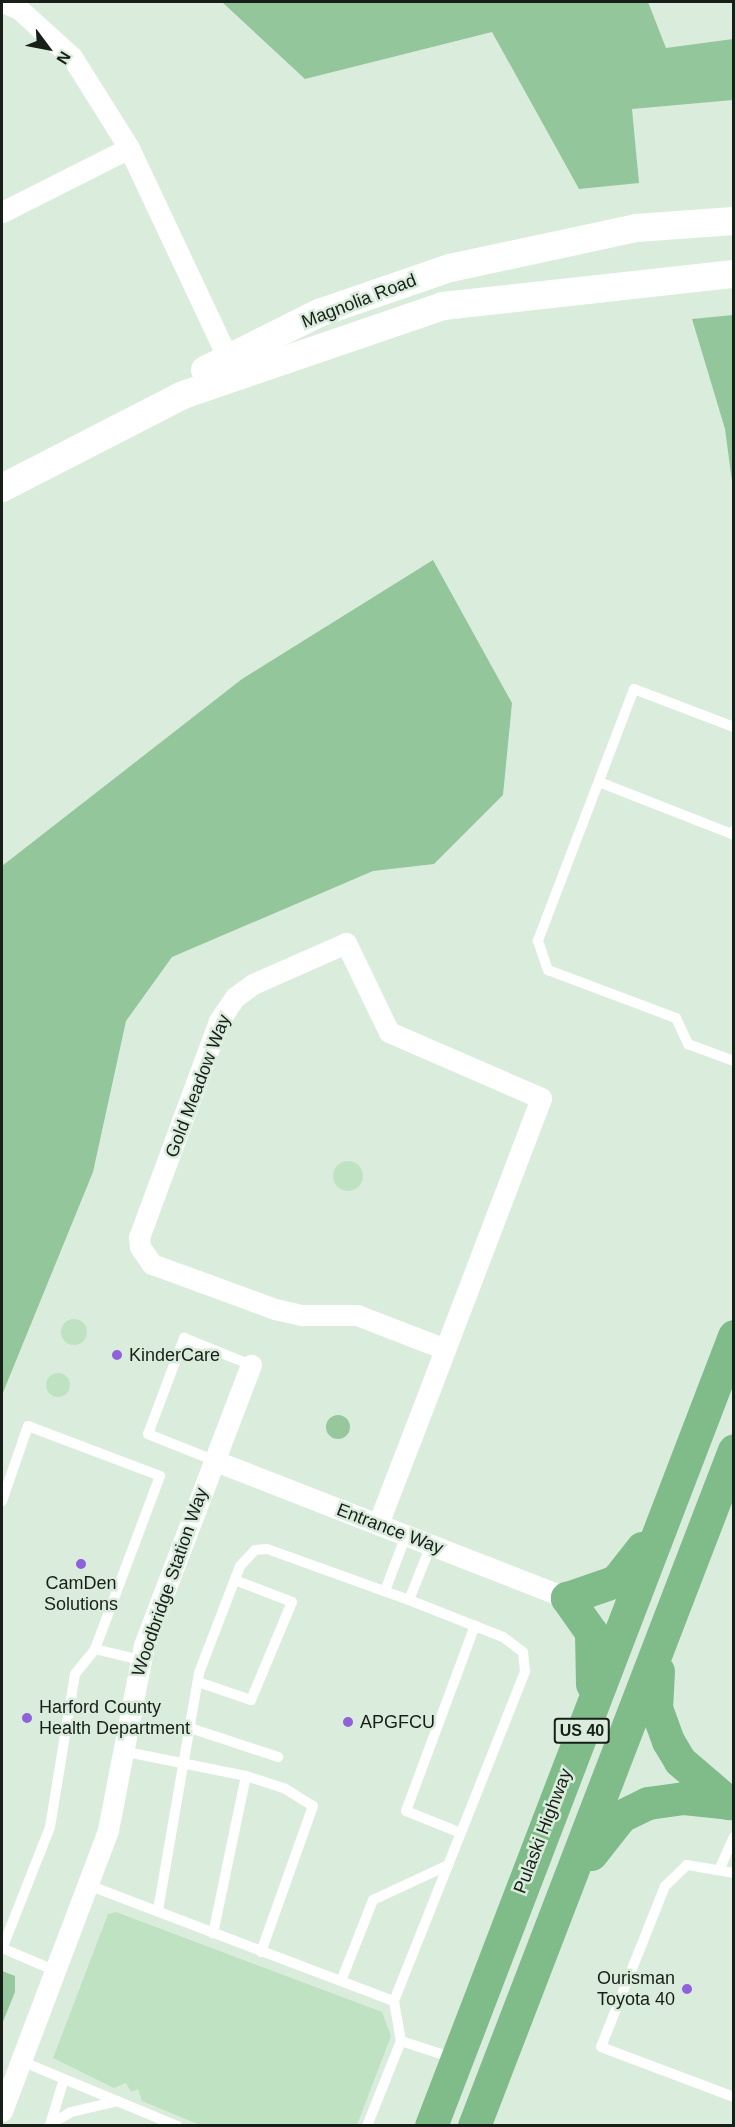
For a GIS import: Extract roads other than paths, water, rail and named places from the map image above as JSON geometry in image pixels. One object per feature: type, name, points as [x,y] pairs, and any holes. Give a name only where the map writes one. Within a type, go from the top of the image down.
[{"type":"highway","name":"Pulaski Highway","points":[[430,2126],[734,1336]]},
{"type":"highway","name":"US 40","points":[[474,2126],[734,1450]]},
{"type":"highway","points":[[589,1712],[591,1632],[567,1598],[616,1581],[661,1523]]},
{"type":"highway","points":[[660,1642],[658,1720],[680,1761],[731,1803]]},
{"type":"highway","points":[[564,1896],[600,1839],[629,1810],[684,1798],[731,1803]]},
{"type":"main road","name":"Magnolia Road","points":[[11,483],[128,408],[318,313],[450,268],[636,228],[734,221]]},
{"type":"main road","name":"Magnolia Road","points":[[11,483],[183,395],[442,306],[734,274]]},
{"type":"street","points":[[2,2],[19,9],[72,57],[129,148],[228,358]]},
{"type":"street","points":[[2,212],[129,148]]},
{"type":"street","name":"Gold Meadow Way","points":[[378,1524],[445,1349],[541,1098],[399,1040],[383,1021],[346,943],[253,984],[235,998],[219,1021],[139,1237],[140,1247],[152,1264],[275,1309],[357,1315],[445,1349]]},
{"type":"street","name":"Woodbridge Station Way","points":[[2,2111],[108,1830],[140,1660],[250,1365]]},
{"type":"street","name":"Entrance Way","points":[[213,1460],[567,1598]]},
{"type":"lane","points":[[734,727],[634,689],[538,941],[548,970],[676,1018],[688,1044],[734,1061]]},
{"type":"lane","points":[[598,782],[734,830]]},
{"type":"lane","points":[[213,1460],[148,1434],[184,1338],[250,1365]]},
{"type":"lane","points":[[2,1501],[28,1426],[160,1476],[95,1649],[75,1674],[50,1827],[2,1948],[56,1971]]},
{"type":"lane","points":[[385,1591],[406,1535]]},
{"type":"lane","points":[[409,1600],[431,1545]]},
{"type":"lane","points":[[158,1911],[198,1682],[235,1580],[248,1555],[267,1549],[409,1600],[516,1643],[525,1671],[394,2001],[401,2041],[367,2126]]},
{"type":"lane","points":[[198,1682],[251,1700],[292,1602],[235,1580]]},
{"type":"lane","points":[[461,1833],[406,1811],[475,1625]]},
{"type":"lane","points":[[95,1649],[140,1660]]},
{"type":"lane","points":[[190,1728],[278,1757]]},
{"type":"lane","points":[[122,1751],[186,1761],[246,1776],[284,1788],[314,1806],[261,1952]]},
{"type":"lane","points":[[213,1934],[246,1776]]},
{"type":"lane","points":[[720,1868],[734,1837]]},
{"type":"lane","points":[[341,1981],[373,1900],[448,1865]]},
{"type":"lane","points":[[734,1873],[720,1868],[687,1865],[665,1886],[601,2047],[734,2097]]},
{"type":"lane","points":[[87,1885],[394,2001]]},
{"type":"lane","points":[[401,2041],[456,2059]]},
{"type":"lane","points":[[21,2061],[177,2126]]},
{"type":"lane","points":[[51,2125],[64,2079]]},
{"type":"lane","points":[[51,2125],[71,2112],[118,2101]]},
{"type":"place","name":"KinderCare","points":[[117,1355]]},
{"type":"place","name":"CamDen Solutions","points":[[81,1564]]},
{"type":"place","name":"Harford County Health Department","points":[[27,1718]]},
{"type":"place","name":"APGFCU","points":[[348,1722]]},
{"type":"place","name":"Ourisman Toyota 40","points":[[687,1989]]}]
